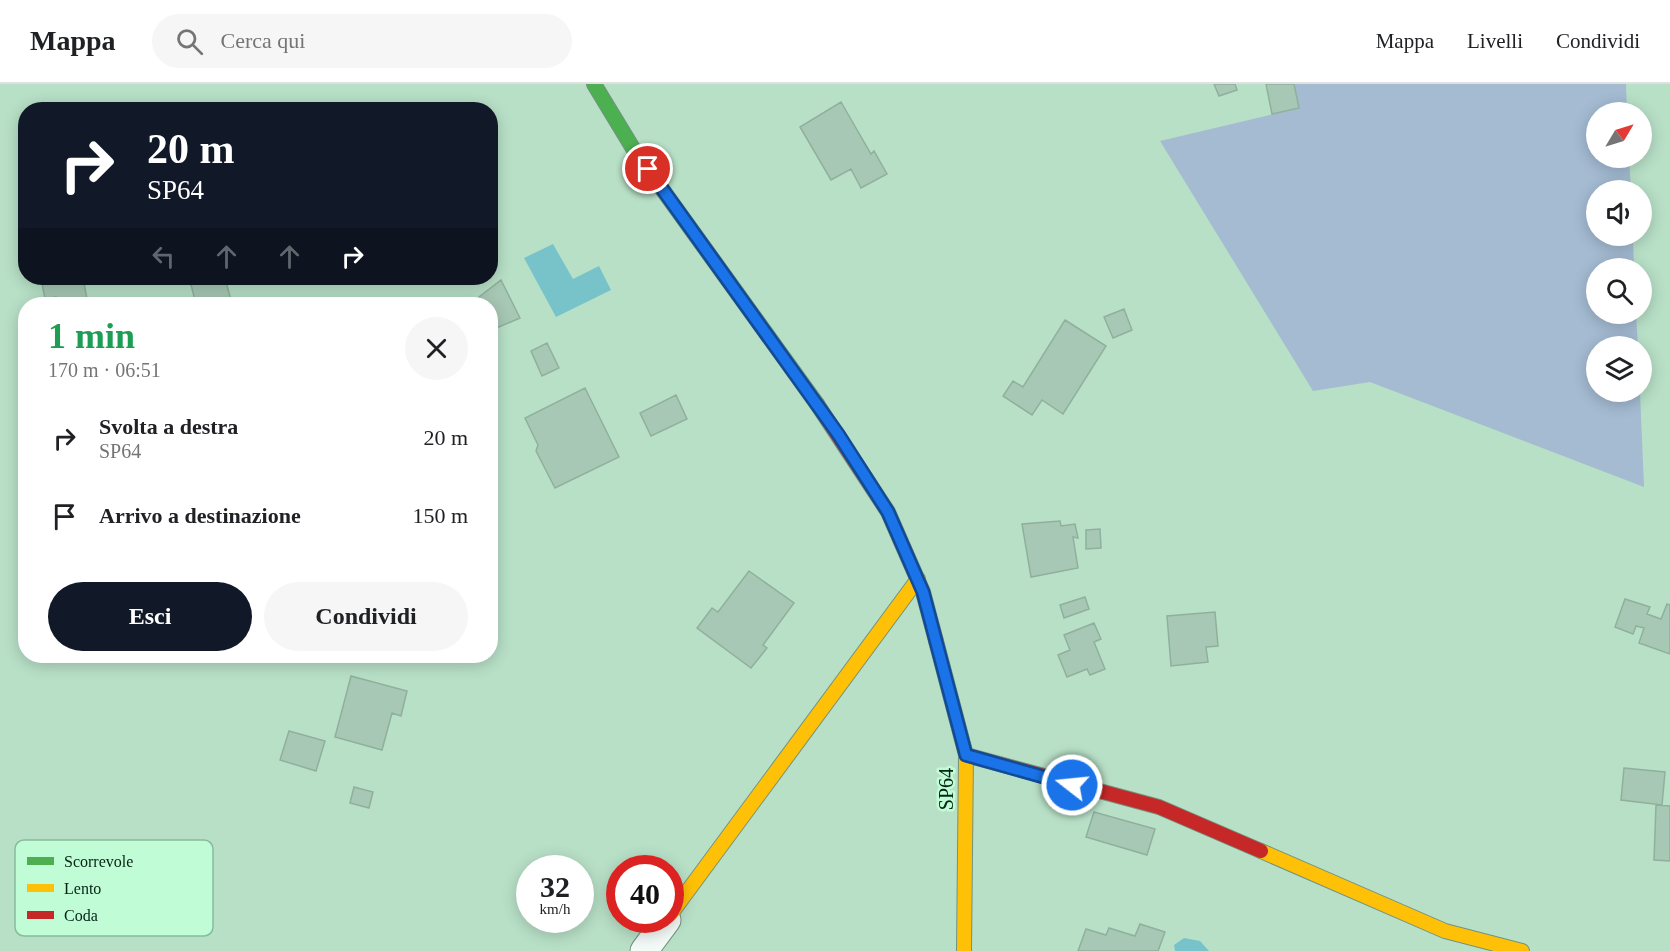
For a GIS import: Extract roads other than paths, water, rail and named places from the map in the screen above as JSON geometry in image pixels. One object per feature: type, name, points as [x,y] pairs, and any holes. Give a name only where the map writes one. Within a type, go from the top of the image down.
[{"type":"street","name":"SP64","points":[[594,84],[634,150],[838,434],[888,512],[918,579],[966,755],[964,951]]},
{"type":"street","points":[[684,896],[918,579]]},
{"type":"street","points":[[966,755],[1159,807],[1445,931],[1522,951]]},
{"type":"street","points":[[644,951],[657,933]]}]
